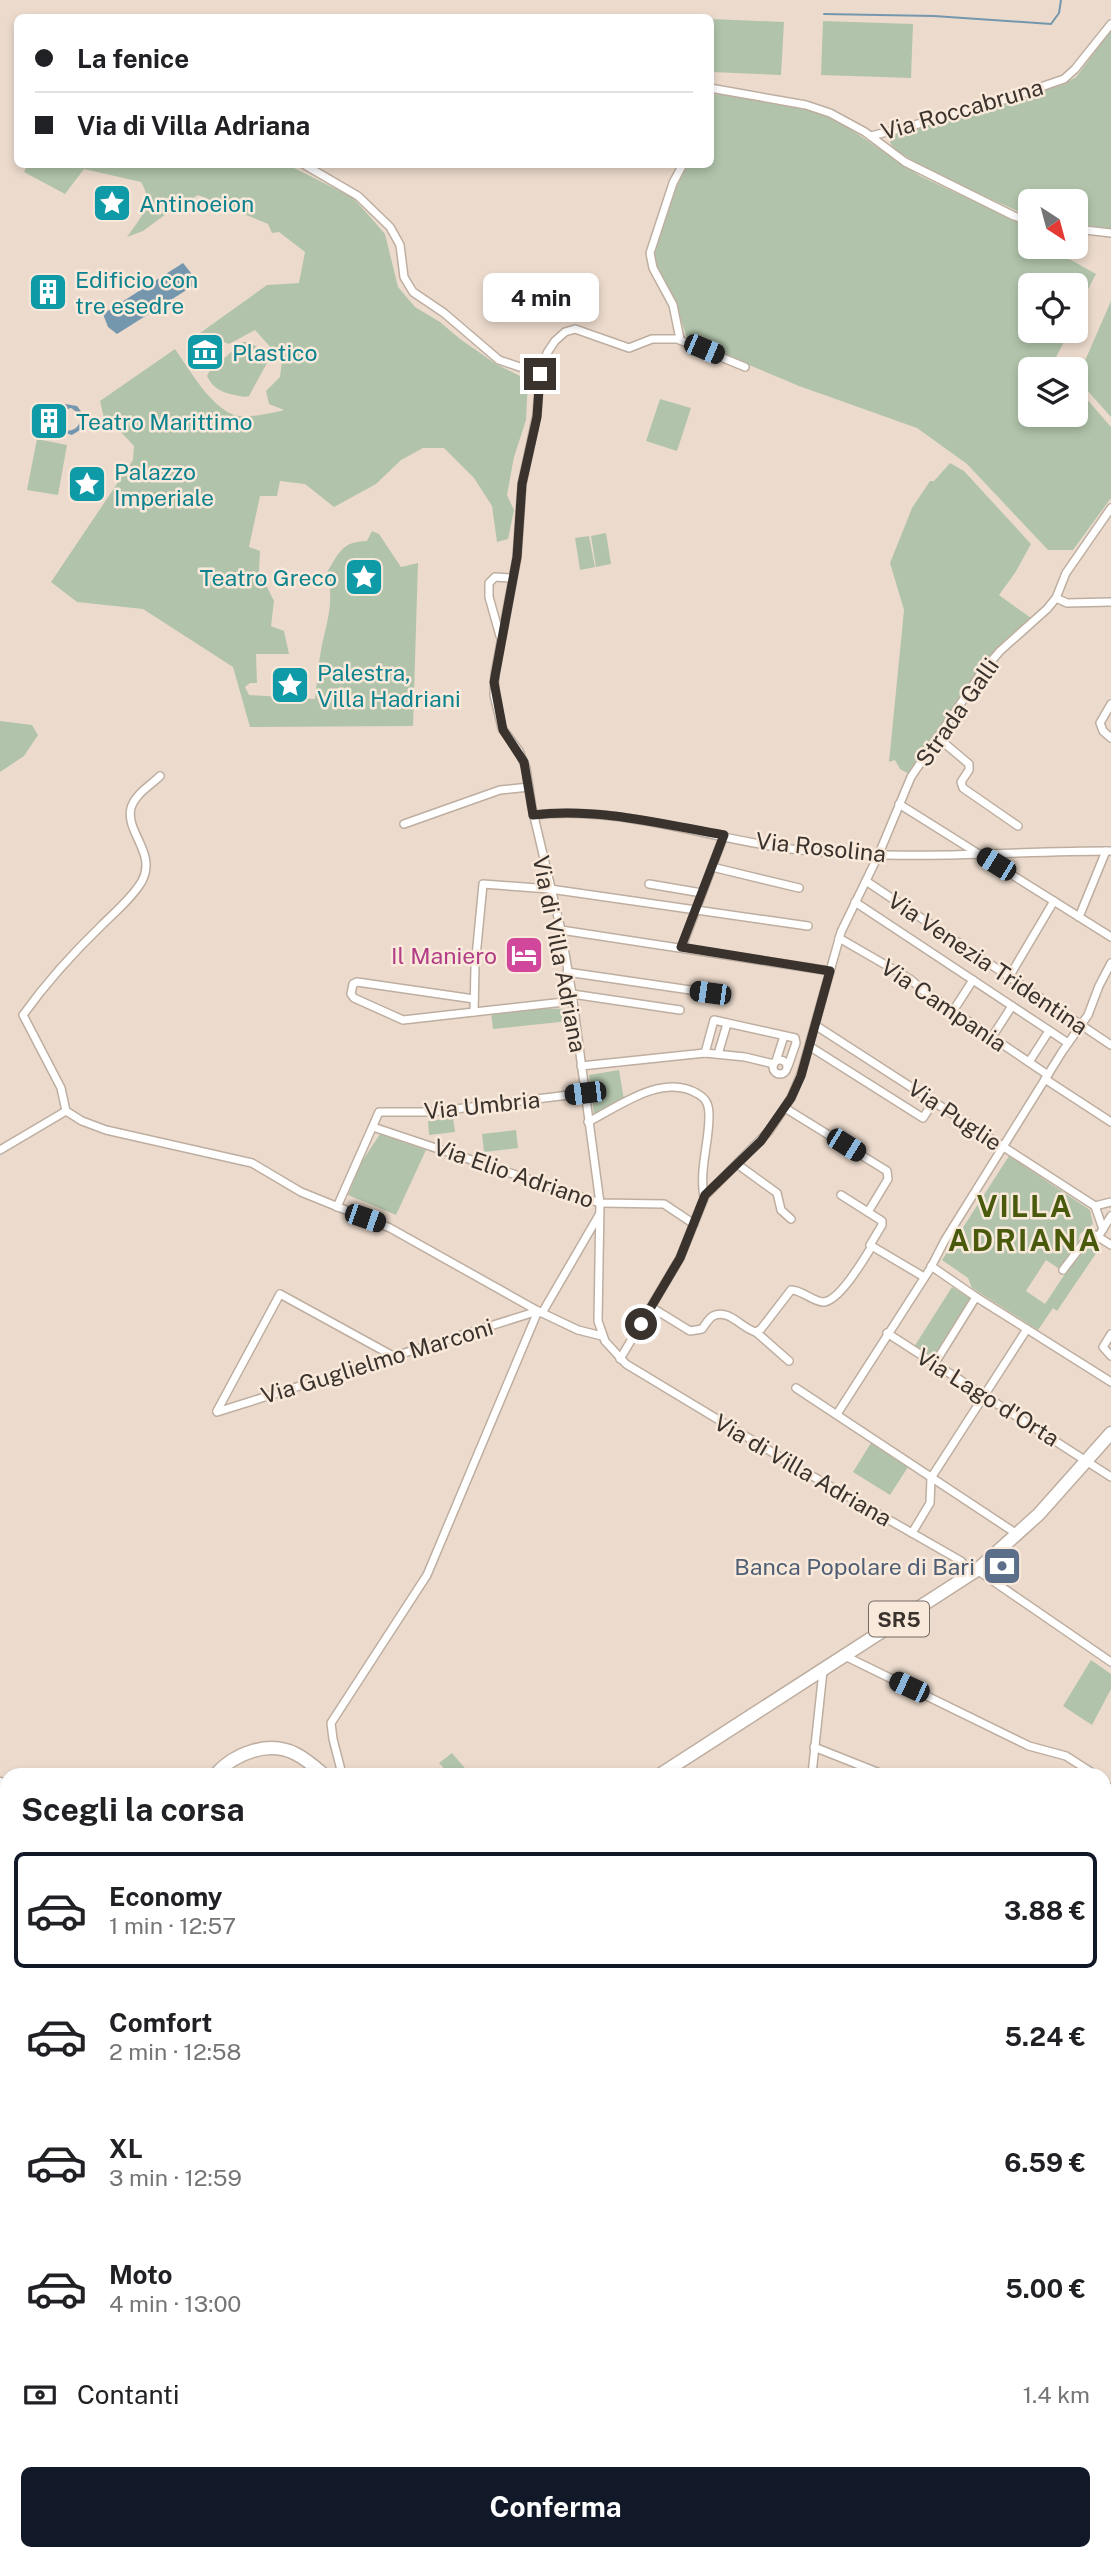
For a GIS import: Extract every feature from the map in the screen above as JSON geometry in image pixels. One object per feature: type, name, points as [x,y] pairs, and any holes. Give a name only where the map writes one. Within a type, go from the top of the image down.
[{"type":"main road","name":"SR5","points":[[671,1768],[974,1571],[1050,1503],[1111,1433]]},
{"type":"main road","points":[[223,1768],[239,1755],[267,1749],[295,1754],[315,1768]]},
{"type":"street","name":"Via Roccabruna","points":[[870,136],[973,110],[1061,80],[1072,72],[1111,24]]},
{"type":"street","points":[[714,90],[814,107],[838,116],[905,162],[1018,217]]},
{"type":"street","points":[[310,168],[358,195],[387,225],[399,242],[403,273],[413,292],[447,315],[499,360],[540,374],[552,345],[559,337],[571,330],[580,330],[629,348],[657,338],[680,339],[745,367]]},
{"type":"street","points":[[680,339],[673,305],[653,268],[649,253],[681,168]]},
{"type":"street","points":[[1088,230],[1111,233]]},
{"type":"street","name":"Via di Villa Adriana","points":[[540,374],[538,410],[522,484],[517,557],[494,678],[494,695],[503,730],[524,762],[533,815],[561,930],[600,1203],[597,1310],[602,1336],[620,1359],[658,1385],[964,1563],[1111,1662]]},
{"type":"street","points":[[1111,508],[1066,573],[1056,598],[1067,603],[1111,602]]},
{"type":"street","name":"Via di Villa Adriana","points":[[501,641],[488,594],[489,581],[495,577],[511,578]]},
{"type":"street","name":"Strada Galli","points":[[704,1197],[761,1141],[785,1108],[800,1077],[839,938],[878,856],[911,777],[970,688],[996,655],[1056,598]]},
{"type":"street","points":[[494,612],[508,609]]},
{"type":"street","points":[[1111,704],[1102,717],[1101,729],[1111,738]]},
{"type":"street","points":[[1102,717],[1109,723]]},
{"type":"street","points":[[937,737],[969,764],[969,770],[961,782],[963,788],[1017,826]]},
{"type":"street","points":[[160,776],[140,794],[131,807],[145,860],[142,880],[131,895],[55,974],[23,1015],[60,1085],[66,1111],[82,1121],[106,1130],[244,1160],[299,1191],[390,1228],[540,1312],[576,1329],[602,1336]]},
{"type":"street","points":[[404,824],[501,789],[528,787]]},
{"type":"street","points":[[899,804],[1111,936]]},
{"type":"street","name":"Via Rosolina","points":[[533,815],[592,814],[655,822],[788,848],[878,856],[1109,851]]},
{"type":"street","points":[[681,947],[724,835]]},
{"type":"street","points":[[1079,917],[1109,851]]},
{"type":"street","points":[[712,867],[799,888]]},
{"type":"street","name":"Via Venezia Tridentina","points":[[866,881],[1111,1045]]},
{"type":"street","points":[[474,1012],[475,967],[483,884],[550,889],[808,926]]},
{"type":"street","points":[[649,884],[702,893]]},
{"type":"street","points":[[1009,977],[1054,901]]},
{"type":"street","points":[[855,902],[1068,1043]]},
{"type":"street","points":[[561,930],[830,971]]},
{"type":"street","name":"Via Campania","points":[[839,938],[909,979],[1111,1122]]},
{"type":"street","points":[[836,1414],[925,1277],[1002,1147],[1068,1043],[1082,1026],[1111,963]]},
{"type":"street","points":[[567,972],[710,993]]},
{"type":"street","points":[[953,1011],[973,980]]},
{"type":"street","points":[[474,999],[357,982],[354,983],[351,993],[354,998],[404,1021],[572,998],[680,1010]]},
{"type":"street","points":[[992,1037],[1012,1006]]},
{"type":"street","points":[[705,1053],[713,1020],[784,1036],[797,1041],[787,1068],[781,1075],[776,1073],[775,1063],[784,1036]]},
{"type":"street","points":[[718,1054],[727,1024]]},
{"type":"street","name":"Via Puglie","points":[[815,1024],[1095,1206]]},
{"type":"street","points":[[1029,1062],[1049,1031]]},
{"type":"street","points":[[809,1046],[923,1118],[934,1101]]},
{"type":"street","points":[[581,1066],[705,1053],[775,1063],[783,1060],[787,1068],[800,1077]]},
{"type":"street","points":[[588,1122],[651,1091],[674,1088],[698,1094],[707,1103],[709,1114],[703,1160],[704,1197],[680,1258],[620,1359]]},
{"type":"street","name":"Via Umbria","points":[[373,1127],[379,1112],[431,1112],[585,1093]]},
{"type":"street","points":[[785,1108],[888,1172],[888,1180],[868,1212]]},
{"type":"street","points":[[0,1150],[66,1111]]},
{"type":"street","points":[[337,1207],[373,1127]]},
{"type":"street","name":"Via Elio Adriano","points":[[373,1127],[600,1203],[664,1204],[694,1224]]},
{"type":"street","points":[[737,1164],[777,1193],[781,1210],[791,1219]]},
{"type":"street","points":[[756,1332],[791,1290],[821,1301],[831,1299],[853,1275],[871,1246],[882,1223],[841,1195]]},
{"type":"street","points":[[1102,1229],[1095,1206],[1111,1202]]},
{"type":"street","name":"Via Elio Adriano","points":[[340,1768],[332,1739],[331,1723],[427,1575],[540,1312],[600,1214]]},
{"type":"street","points":[[1098,1237],[1111,1216]]},
{"type":"street","points":[[1063,1270],[1091,1235],[1111,1245]]},
{"type":"street","points":[[871,1246],[925,1277]]},
{"type":"street","points":[[931,1266],[1111,1382]]},
{"type":"street","name":"Via Guglielmo Marconi","points":[[393,1356],[280,1294],[217,1412],[540,1312]]},
{"type":"street","points":[[934,1363],[976,1297]]},
{"type":"street","points":[[651,1307],[688,1331],[702,1329],[710,1319],[718,1315],[732,1318],[749,1331],[756,1332],[789,1361]]},
{"type":"street","points":[[912,1533],[929,1505],[931,1478],[1027,1329]]},
{"type":"street","name":"Via Lago d'Orta","points":[[887,1333],[1111,1477]]},
{"type":"street","points":[[1111,1334],[1103,1347],[1111,1356]]},
{"type":"street","points":[[796,1388],[1018,1534]]},
{"type":"street","points":[[844,1655],[1029,1746],[1066,1756],[1085,1768]]},
{"type":"street","points":[[812,1768],[823,1669]]},
{"type":"street","points":[[814,1747],[867,1768]]},
{"type":"green space","points":[[714,19],[784,22],[781,75],[714,72]]},
{"type":"green space","points":[[823,21],[913,24],[911,78],[821,75]]},
{"type":"green space","points":[[1111,30],[1111,230],[1088,227],[1088,189],[1018,189],[1018,211],[927,170],[893,148],[890,142],[896,134],[905,130],[970,115],[1066,83],[1076,77]]},
{"type":"green space","points":[[714,94],[772,101],[832,117],[920,176],[1018,222],[1018,259],[1068,259],[1096,274],[1088,289],[1088,273],[1018,273],[1018,343],[1063,343],[1056,357],[1018,357],[1018,427],[1088,427],[1088,400],[1111,427],[1111,498],[1073,550],[1048,550],[967,464],[917,428],[799,386],[690,340],[686,336],[676,303],[653,261],[653,251],[686,168],[714,168]]},
{"type":"green space","points":[[26,168],[294,168],[352,197],[365,211],[385,234],[398,287],[415,307],[440,322],[496,364],[528,380],[526,420],[514,457],[507,495],[514,510],[508,539],[497,542],[492,506],[474,478],[444,448],[423,448],[401,460],[376,484],[334,507],[305,484],[280,481],[277,496],[260,496],[249,547],[260,551],[259,571],[274,601],[271,626],[284,631],[289,654],[256,654],[257,683],[250,683],[245,687],[249,695],[315,699],[330,602],[326,574],[341,550],[351,543],[367,541],[372,531],[379,534],[401,567],[418,563],[413,726],[250,727],[233,667],[143,609],[77,602],[51,582],[133,460],[134,446],[119,430],[105,422],[100,401],[175,349],[201,386],[225,410],[234,415],[245,416],[284,410],[269,404],[266,391],[280,377],[282,360],[255,330],[229,344],[200,333],[267,285],[299,283],[305,252],[279,232],[272,233],[268,224],[198,195],[143,231],[127,237],[141,217],[146,204],[147,198],[141,182],[84,169],[65,194],[24,172]]},
{"type":"green space","points":[[1111,301],[1111,417],[1088,391],[1087,357]]},
{"type":"green space","points":[[243,342],[259,348],[267,363],[249,396],[245,397],[218,389],[207,376],[210,370]]},
{"type":"green space","points":[[660,399],[691,408],[677,451],[646,441]]},
{"type":"green space","points":[[37,439],[67,445],[58,495],[27,490]]},
{"type":"green space","points":[[950,463],[964,471],[1031,544],[999,595],[1031,618],[980,669],[909,774],[900,769],[895,760],[889,762],[904,610],[890,563],[912,508],[930,481],[934,481]]},
{"type":"green space","points":[[606,533],[611,564],[596,567],[591,536]]},
{"type":"green space","points":[[589,536],[595,567],[580,570],[575,538]]},
{"type":"green space","points":[[0,721],[32,725],[38,735],[24,756],[0,772]]},
{"type":"green space","points":[[538,1008],[566,1009],[569,1021],[493,1029],[491,1012]]},
{"type":"green space","points":[[619,1070],[624,1100],[594,1115],[589,1075]]},
{"type":"green space","points":[[453,1118],[455,1132],[429,1135],[428,1121]]},
{"type":"green space","points":[[516,1130],[518,1148],[484,1152],[482,1134]]},
{"type":"green space","points":[[380,1134],[426,1150],[396,1215],[348,1195],[361,1163]]},
{"type":"green space","points":[[1009,1156],[1090,1210],[1093,1224],[1080,1234],[1078,1244],[1075,1245],[1078,1246],[1061,1270],[1046,1260],[1026,1291],[1045,1304],[1086,1242],[1099,1249],[1057,1311],[1053,1308],[1038,1330],[972,1288],[968,1278],[942,1260]]},
{"type":"green space","points":[[952,1287],[971,1299],[933,1358],[914,1347]]},
{"type":"green space","points":[[871,1443],[908,1467],[890,1495],[853,1472]]},
{"type":"green space","points":[[1091,1660],[1111,1674],[1111,1689],[1092,1725],[1063,1706]]},
{"type":"green space","points":[[452,1753],[465,1768],[444,1768],[439,1763]]},
{"type":"water","points":[[183,263],[196,284],[117,334],[108,327],[103,314]]},
{"type":"water","points":[[65,404],[77,406],[83,414],[84,420],[71,408],[61,411],[57,420],[64,430],[71,430],[80,422],[84,423],[80,430],[72,435],[59,431],[54,424],[55,412]]},
{"type":"waterway","points":[[824,14],[934,16],[1051,24],[1059,13],[1061,0]]},
{"type":"place","name":"Antinoeion","points":[[112,203]]},
{"type":"place","name":"Edificio con tre esedre","points":[[48,292]]},
{"type":"place","name":"Plastico","points":[[205,352]]},
{"type":"place","name":"Teatro Marittimo","points":[[49,421]]},
{"type":"place","name":"Palazzo Imperiale","points":[[87,484]]},
{"type":"place","name":"Teatro Greco","points":[[364,577]]},
{"type":"place","name":"Palestra, Villa Hadriani","points":[[290,685]]},
{"type":"place","name":"Il Maniero","points":[[524,955]]},
{"type":"place","name":"Banca Popolare di Bari","points":[[1002,1566]]},
{"type":"district","name":"VILLA ADRIANA","points":[[1025,1223]]},
{"type":"route","points":[[540,374],[537,417],[522,484],[517,557],[511,578],[507,616],[494,682],[495,699],[503,730],[524,762],[533,815],[592,814],[724,835],[681,947],[830,971],[801,1076],[791,1098],[761,1141],[705,1195],[680,1258],[641,1324]]}]
